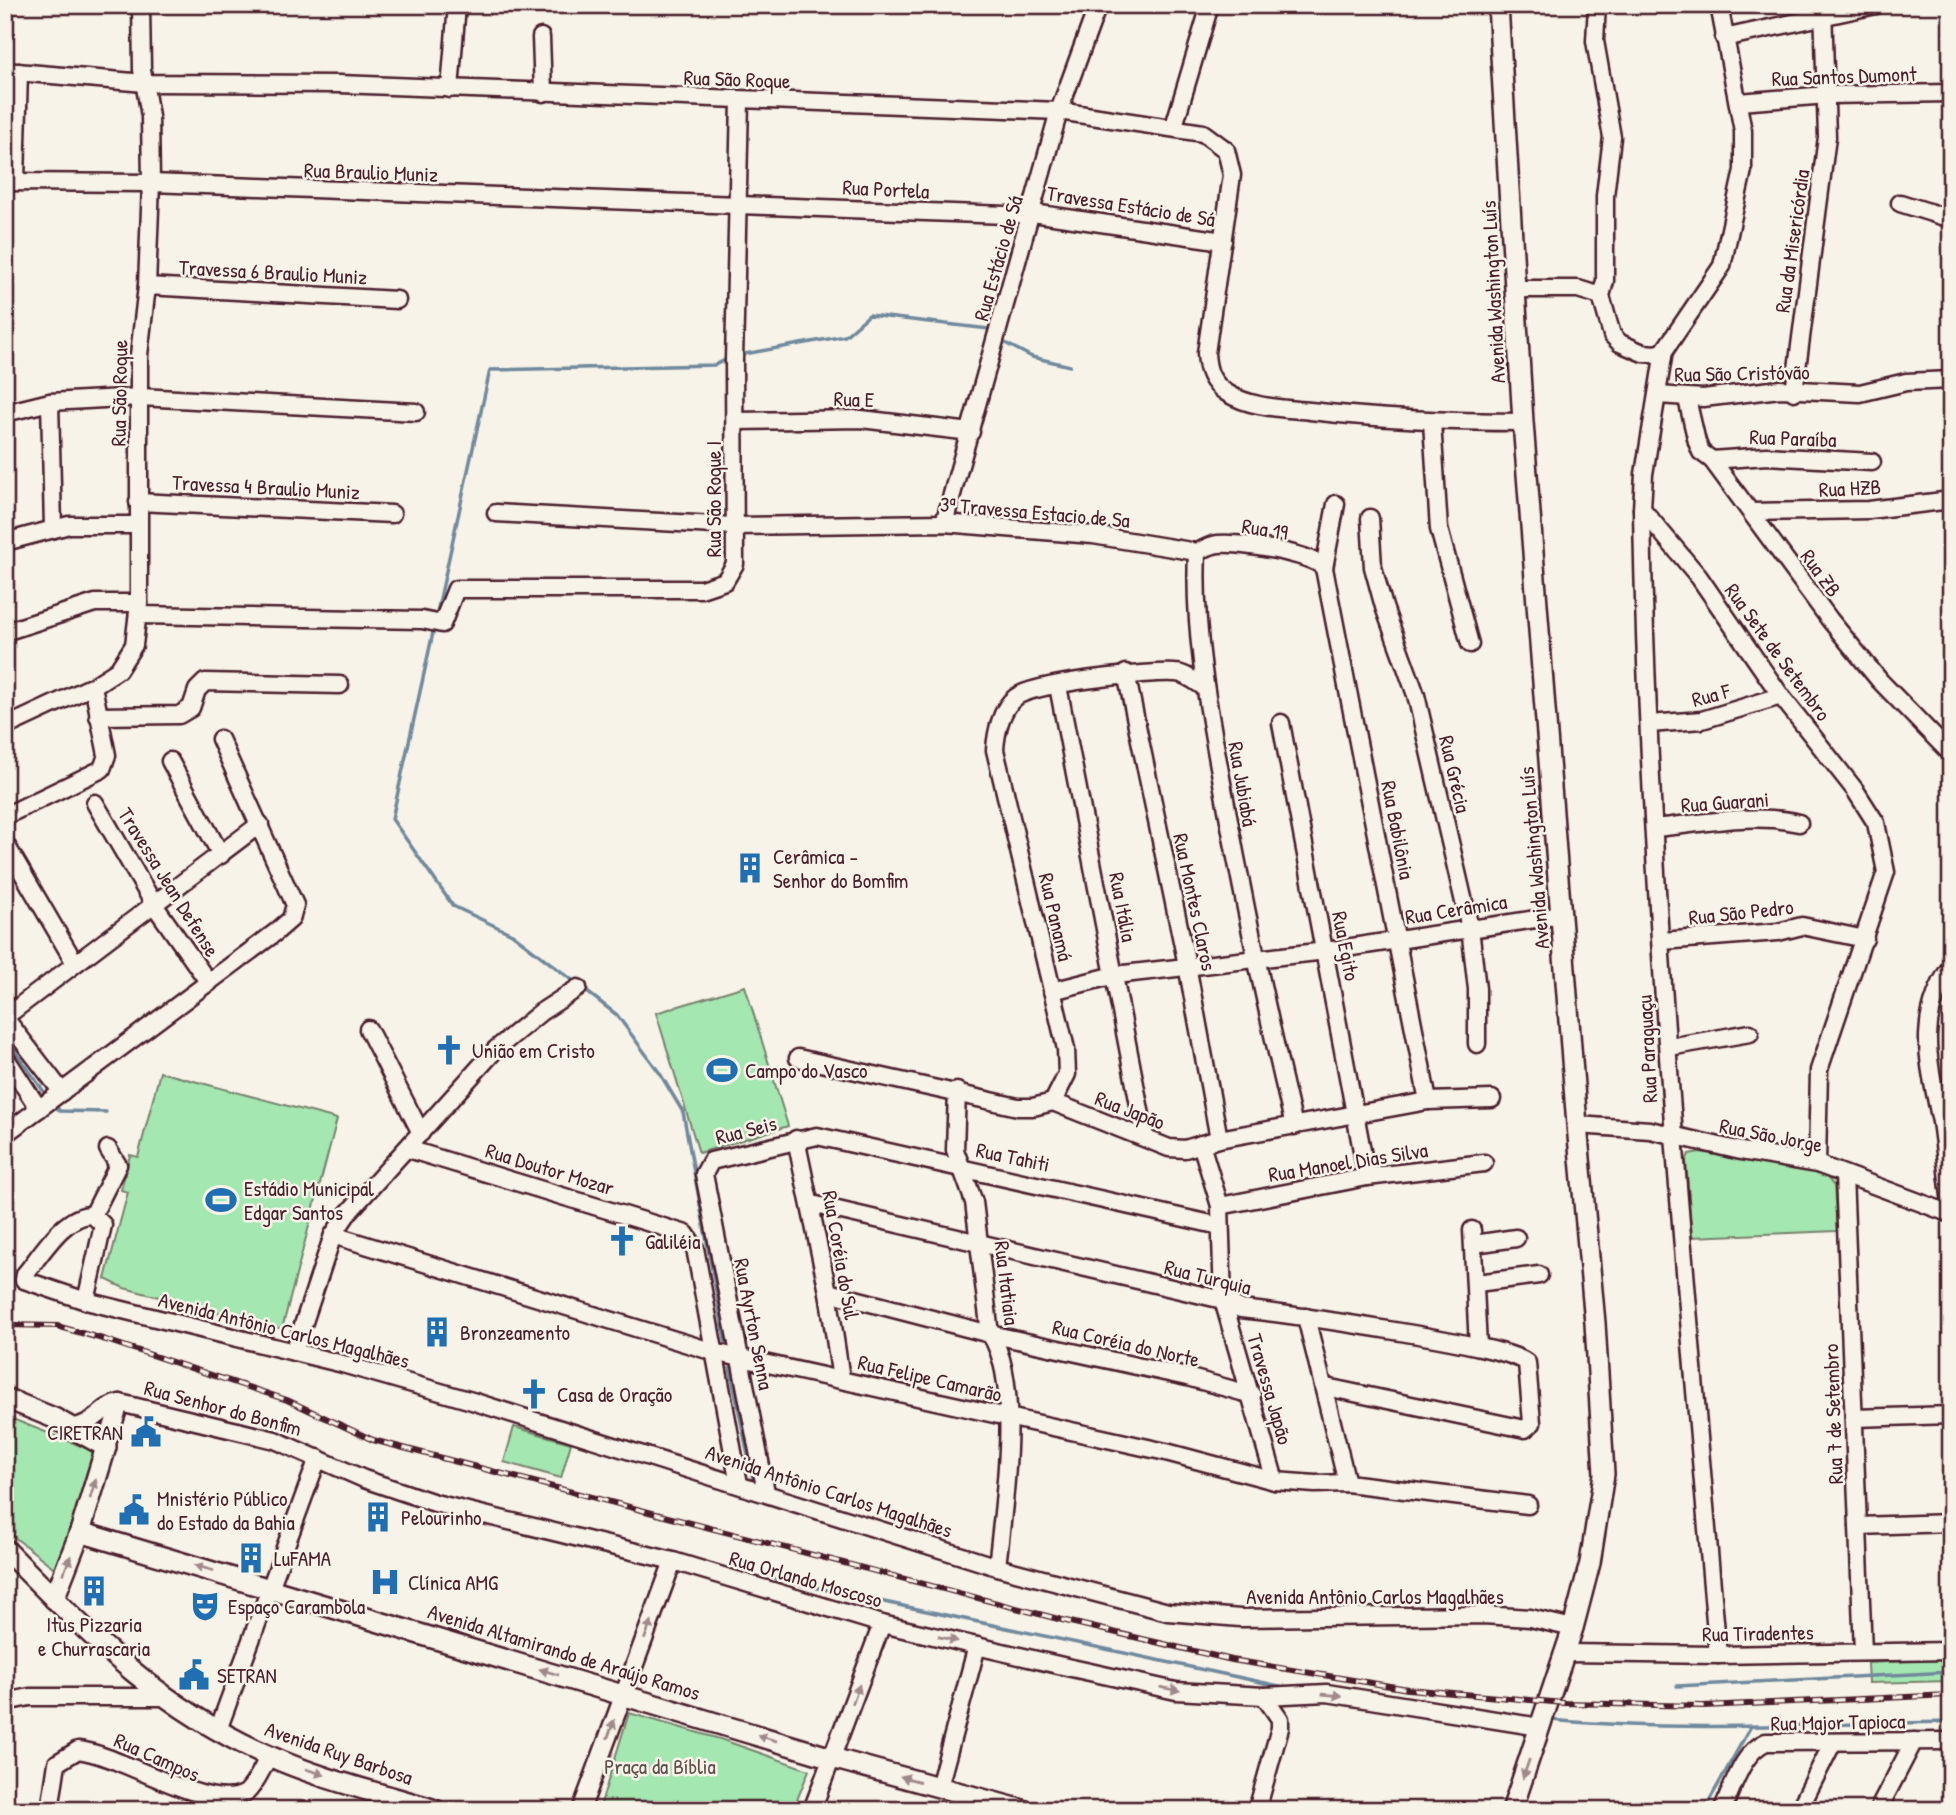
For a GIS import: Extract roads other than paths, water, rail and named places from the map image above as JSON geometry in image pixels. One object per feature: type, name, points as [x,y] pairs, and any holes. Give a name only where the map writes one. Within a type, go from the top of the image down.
[{"type":"main road","name":"Avenida Washington Luís","points":[[1498,5],[1523,422],[1577,1125],[1597,1349],[1604,1474],[1590,1563],[1573,1628],[1512,1810]]},
{"type":"main road","points":[[5,1398],[71,1427],[106,1447],[80,1532],[54,1599]]},
{"type":"main road","name":"Avenida Altamirando de Araújo Ramos","points":[[80,1532],[832,1758],[1023,1810]]},
{"type":"main road","name":"Avenida Ruy Barbosa","points":[[5,1549],[99,1645],[163,1697],[269,1756],[435,1810]]},
{"type":"street","name":"Rua São Roque","points":[[5,727],[93,687],[126,662],[134,645],[139,609],[137,525],[140,340],[147,286],[151,183],[150,116],[145,83],[141,5]]},
{"type":"street","points":[[450,89],[457,5]]},
{"type":"street","points":[[1092,5],[1098,6]]},
{"type":"street","points":[[1174,126],[1210,5]]},
{"type":"street","points":[[1597,5],[1595,41],[1612,136],[1605,196],[1605,281],[1601,296],[1612,335],[1620,343],[1643,353],[1657,354],[1664,351],[1722,266],[1743,170],[1745,149],[1739,102],[1719,5]]},
{"type":"street","points":[[1724,38],[1824,11],[1877,5]]},
{"type":"street","name":"Rua Estácio de Sá","points":[[944,523],[1033,213],[1059,111],[1098,6]]},
{"type":"street","name":"Rua da Misericórdia","points":[[1794,392],[1825,159],[1828,95],[1824,11]]},
{"type":"street","points":[[541,37],[543,93]]},
{"type":"street","name":"Rua São Roque","points":[[12,72],[145,83],[339,84],[1059,111],[1174,126],[1203,133],[1218,141],[1231,160],[1232,175],[1206,353],[1209,375],[1214,383],[1226,393],[1260,405],[1432,422],[1523,422]]},
{"type":"street","points":[[11,182],[12,72]]},
{"type":"street","name":"Rua Santos Dumont","points":[[1739,102],[1828,95],[1951,93]]},
{"type":"street","name":"Rua São Roque I","points":[[139,609],[430,622],[444,621],[456,589],[701,589],[717,586],[733,569],[736,203],[740,101]]},
{"type":"street","name":"Rua Braulio Muniz","points":[[11,182],[151,183],[585,200],[736,203]]},
{"type":"street","name":"Rua Portela","points":[[736,203],[994,214],[1033,213]]},
{"type":"street","points":[[1900,203],[1951,219]]},
{"type":"street","name":"Travessa Estácio de Sá","points":[[1033,213],[1223,241]]},
{"type":"street","name":"Travessa 6 Braulio Muniz","points":[[147,286],[397,300]]},
{"type":"street","points":[[1516,289],[1592,290],[1601,296]]},
{"type":"street","name":"Rua Paraguaçu","points":[[1664,351],[1648,441],[1642,509],[1649,724],[1672,1136],[1718,1655]]},
{"type":"street","name":"Rua São Cristóvão","points":[[1658,395],[1687,398],[1732,397],[1780,389],[1794,392],[1860,393],[1906,382],[1950,380]]},
{"type":"street","points":[[6,410],[50,402],[140,397],[416,412]]},
{"type":"street","name":"Rua ZB","points":[[1687,398],[1701,452],[1712,460],[1858,655],[1909,713],[1951,753]]},
{"type":"street","points":[[50,402],[53,528]]},
{"type":"street","name":"Rua E","points":[[735,421],[861,419],[971,432]]},
{"type":"street","points":[[1432,422],[1439,529],[1470,644]]},
{"type":"street","name":"Rua Paraíba","points":[[1712,460],[1767,456],[1872,462]]},
{"type":"street","name":"Rua HZB","points":[[1751,512],[1869,510],[1951,499]]},
{"type":"street","name":"Travessa 4 Braulio Muniz","points":[[138,502],[393,514]]},
{"type":"street","points":[[1324,568],[1336,504]]},
{"type":"street","name":"Rua Sete de Setembro","points":[[1642,509],[1699,577],[1780,696],[1855,790],[1876,823],[1886,872],[1865,939]]},
{"type":"street","name":"3ª Travessa Estacio de Sa","points":[[496,513],[733,526],[944,523],[1093,535],[1197,552]]},
{"type":"street","name":"Rua Grécia","points":[[1370,518],[1373,566],[1384,607],[1416,695],[1470,928],[1477,989],[1477,1044]]},
{"type":"street","points":[[5,542],[53,528],[82,524],[137,525]]},
{"type":"street","name":"Rua 19","points":[[1197,552],[1216,544],[1246,545],[1301,556],[1318,562],[1324,568]]},
{"type":"street","points":[[1197,552],[1197,605],[1204,687]]},
{"type":"street","name":"Rua Babilônia","points":[[1324,568],[1428,1101]]},
{"type":"street","points":[[5,632],[95,603],[139,609]]},
{"type":"street","points":[[1058,686],[1126,673],[1179,673],[1204,687]]},
{"type":"street","name":"Rua Montes Claros","points":[[1126,673],[1187,965],[1219,1139]]},
{"type":"street","points":[[98,716],[179,715],[191,708],[197,690],[205,682],[340,685]]},
{"type":"street","name":"Rua Panamá","points":[[1054,1101],[1063,1086],[1068,1064],[995,750],[1006,708],[1017,696],[1037,687],[1058,686]]},
{"type":"street","name":"Rua Itália","points":[[1058,686],[1145,1136]]},
{"type":"street","points":[[5,816],[102,769],[107,755],[93,687]]},
{"type":"street","name":"Rua Jubiabá","points":[[1204,687],[1254,958],[1294,1126]]},
{"type":"street","name":"Rua F","points":[[1649,724],[1702,720],[1780,696]]},
{"type":"street","name":"Rua Egito","points":[[1281,723],[1367,1177]]},
{"type":"street","points":[[5,1134],[209,983],[294,915],[295,905],[220,739]]},
{"type":"street","points":[[170,761],[221,855]]},
{"type":"street","name":"Travessa Jean Defense","points":[[95,803],[155,906],[209,983]]},
{"type":"street","name":"Rua Guarani","points":[[1654,828],[1758,818],[1799,822]]},
{"type":"street","points":[[62,1092],[5,1017],[260,824]]},
{"type":"street","points":[[5,843],[75,963]]},
{"type":"street","name":"Rua Cerâmica","points":[[1052,991],[1115,975],[1326,951],[1562,915]]},
{"type":"street","name":"Rua São Pedro","points":[[1662,941],[1778,932],[1802,926],[1865,939]]},
{"type":"street","points":[[1817,1164],[1819,1070],[1865,939]]},
{"type":"street","points":[[1951,966],[1937,987],[1927,1030],[1927,1055],[1941,1125],[1951,1203]]},
{"type":"street","points":[[294,1352],[333,1235],[348,1213],[496,1049],[541,1012],[579,988]]},
{"type":"street","points":[[368,1029],[421,1133]]},
{"type":"street","points":[[1669,1047],[1750,1033]]},
{"type":"street","points":[[5,1057],[39,1109]]},
{"type":"street","points":[[798,1058],[957,1091],[1018,1107],[1033,1107],[1054,1101]]},
{"type":"street","name":"Rua Itatiaia","points":[[957,1091],[954,1150],[974,1202],[990,1334],[996,1343],[1002,1364],[1007,1418],[1009,1457],[997,1567]]},
{"type":"street","name":"Rua Japão","points":[[1054,1101],[1169,1148],[1185,1149],[1219,1139],[1428,1101],[1492,1099]]},
{"type":"street","name":"Rua São Jorge","points":[[1577,1125],[1636,1128],[1817,1164],[1951,1214]]},
{"type":"street","name":"Rua Tahiti","points":[[796,1139],[817,1136],[1220,1226]]},
{"type":"street","name":"Rua Seis","points":[[708,1163],[796,1139]]},
{"type":"street","name":"Rua Coréia do Sul","points":[[796,1139],[812,1203],[841,1379]]},
{"type":"street","name":"Travessa Japão","points":[[1201,1143],[1220,1206],[1223,1300],[1275,1481]]},
{"type":"street","points":[[86,1301],[103,1225],[93,1215],[118,1165],[108,1149]]},
{"type":"street","name":"Rua Doutor Mozar","points":[[408,1149],[681,1230]]},
{"type":"street","name":"Rua Ayrton Senna","points":[[708,1163],[704,1174],[766,1492]]},
{"type":"street","name":"Rua Manoel Dias Silva","points":[[1220,1206],[1367,1177],[1483,1163]]},
{"type":"street","name":"Rua 7 de Setembro","points":[[1844,1175],[1863,1652]]},
{"type":"street","name":"Rua Turquia","points":[[812,1203],[1223,1300],[1241,1309],[1306,1317],[1478,1346],[1526,1360],[1532,1420],[1525,1429],[1326,1387]]},
{"type":"street","name":"Avenida Antônio Carlos Magalhães","points":[[93,1215],[84,1214],[68,1224],[25,1274],[24,1280],[86,1301],[294,1352],[460,1398],[766,1492],[997,1567],[1112,1600],[1206,1617],[1483,1615],[1530,1618],[1573,1628]]},
{"type":"street","name":"Rua Ayrton Senna","points":[[681,1230],[691,1239],[695,1248],[739,1484]]},
{"type":"street","name":"Rua Felipe Camarão","points":[[333,1235],[714,1352],[1167,1452],[1275,1481],[1347,1483],[1528,1505]]},
{"type":"street","points":[[1478,1346],[1473,1237],[1516,1238]]},
{"type":"street","points":[[1477,1283],[1539,1275]]},
{"type":"street","name":"Rua Coréia do Norte","points":[[828,1292],[990,1334],[1187,1377],[1252,1395]]},
{"type":"street","points":[[1306,1317],[1326,1387],[1347,1483]]},
{"type":"street","points":[[71,1427],[92,1423],[112,1404],[120,1403]]},
{"type":"street","name":"Rua Senhor do Bonfim","points":[[106,1447],[120,1403],[246,1431],[318,1458]]},
{"type":"street","points":[[1854,1418],[1951,1415]]},
{"type":"street","points":[[218,1730],[318,1458]]},
{"type":"street","name":"Rua Orlando Moscoso","points":[[318,1458],[364,1479],[435,1503],[673,1561],[882,1624],[1177,1690],[1264,1696],[1327,1693],[1479,1719],[1544,1715]]},
{"type":"street","points":[[1858,1526],[1951,1523]]},
{"type":"street","points":[[581,1810],[673,1561]]},
{"type":"street","points":[[812,1810],[882,1624]]},
{"type":"street","points":[[939,1787],[976,1646]]},
{"type":"street","name":"Rua Tiradentes","points":[[1566,1653],[1718,1655],[1951,1651]]},
{"type":"street","points":[[1257,1810],[1280,1728],[1279,1719],[1264,1696]]},
{"type":"street","points":[[5,1702],[30,1697],[163,1697]]},
{"type":"street","name":"Rua Major Tapioca","points":[[1722,1810],[1746,1761],[1759,1745],[1776,1741],[1951,1741]]},
{"type":"street","points":[[1878,1810],[1914,1741]]},
{"type":"street","points":[[1799,1810],[1833,1742]]},
{"type":"street","name":"Rua Campos","points":[[50,1810],[57,1763],[78,1750],[122,1762],[207,1801],[223,1803],[246,1802],[269,1756]]},
{"type":"waterway","points":[[739,355],[845,336],[869,315],[989,329]]},
{"type":"waterway","points":[[1003,342],[1032,357],[1070,366]]},
{"type":"waterway","points":[[436,617],[490,370],[715,365],[727,359]]},
{"type":"waterway","points":[[434,628],[392,819],[453,906],[512,934],[576,983]]},
{"type":"waterway","points":[[582,988],[617,1015],[659,1072],[683,1112],[727,1350]]},
{"type":"waterway","points":[[5,1037],[47,1096]]},
{"type":"waterway","points":[[54,1105],[60,1111],[106,1112]]},
{"type":"waterway","points":[[730,1368],[753,1479]]},
{"type":"waterway","points":[[776,1579],[1289,1688]]},
{"type":"waterway","points":[[1677,1686],[1951,1672]]},
{"type":"waterway","points":[[1550,1720],[1650,1726],[1951,1722]]},
{"type":"waterway","points":[[1704,1810],[1751,1726]]},
{"type":"railway","points":[[5,1325],[57,1326],[106,1340],[287,1400],[373,1440],[1066,1621],[1232,1660],[1408,1689],[1564,1703],[1703,1706],[1951,1695]]},
{"type":"place","name":"Cerâmica - Senhor do Bomfim","points":[[750,868]]},
{"type":"place","name":"União em Cristo","points":[[449,1050]]},
{"type":"place","name":"Campo do Vasco","points":[[722,1070]]},
{"type":"place","name":"Estádio Municipal Edgar Santos","points":[[221,1200]]},
{"type":"place","name":"Galiléia","points":[[622,1241]]},
{"type":"place","name":"Bronzeamento","points":[[437,1332]]},
{"type":"place","name":"Casa de Oração","points":[[534,1394]]},
{"type":"place","name":"CIRETRAN","points":[[146,1432]]},
{"type":"place","name":"Mnistério Público do Estado da Bahia","points":[[134,1510]]},
{"type":"place","name":"Pelourinho","points":[[378,1517]]},
{"type":"place","name":"LuFAMA","points":[[251,1558]]},
{"type":"place","name":"Clínica AMG","points":[[385,1582]]},
{"type":"place","name":"Itus Pizzaria e Churrascaria","points":[[94,1591]]},
{"type":"place","name":"Espaço Carambola","points":[[205,1606]]},
{"type":"place","name":"SETRAN","points":[[194,1675]]},
{"type":"park label","name":"Praça da Bíblia","points":[[660,1766]]}]
